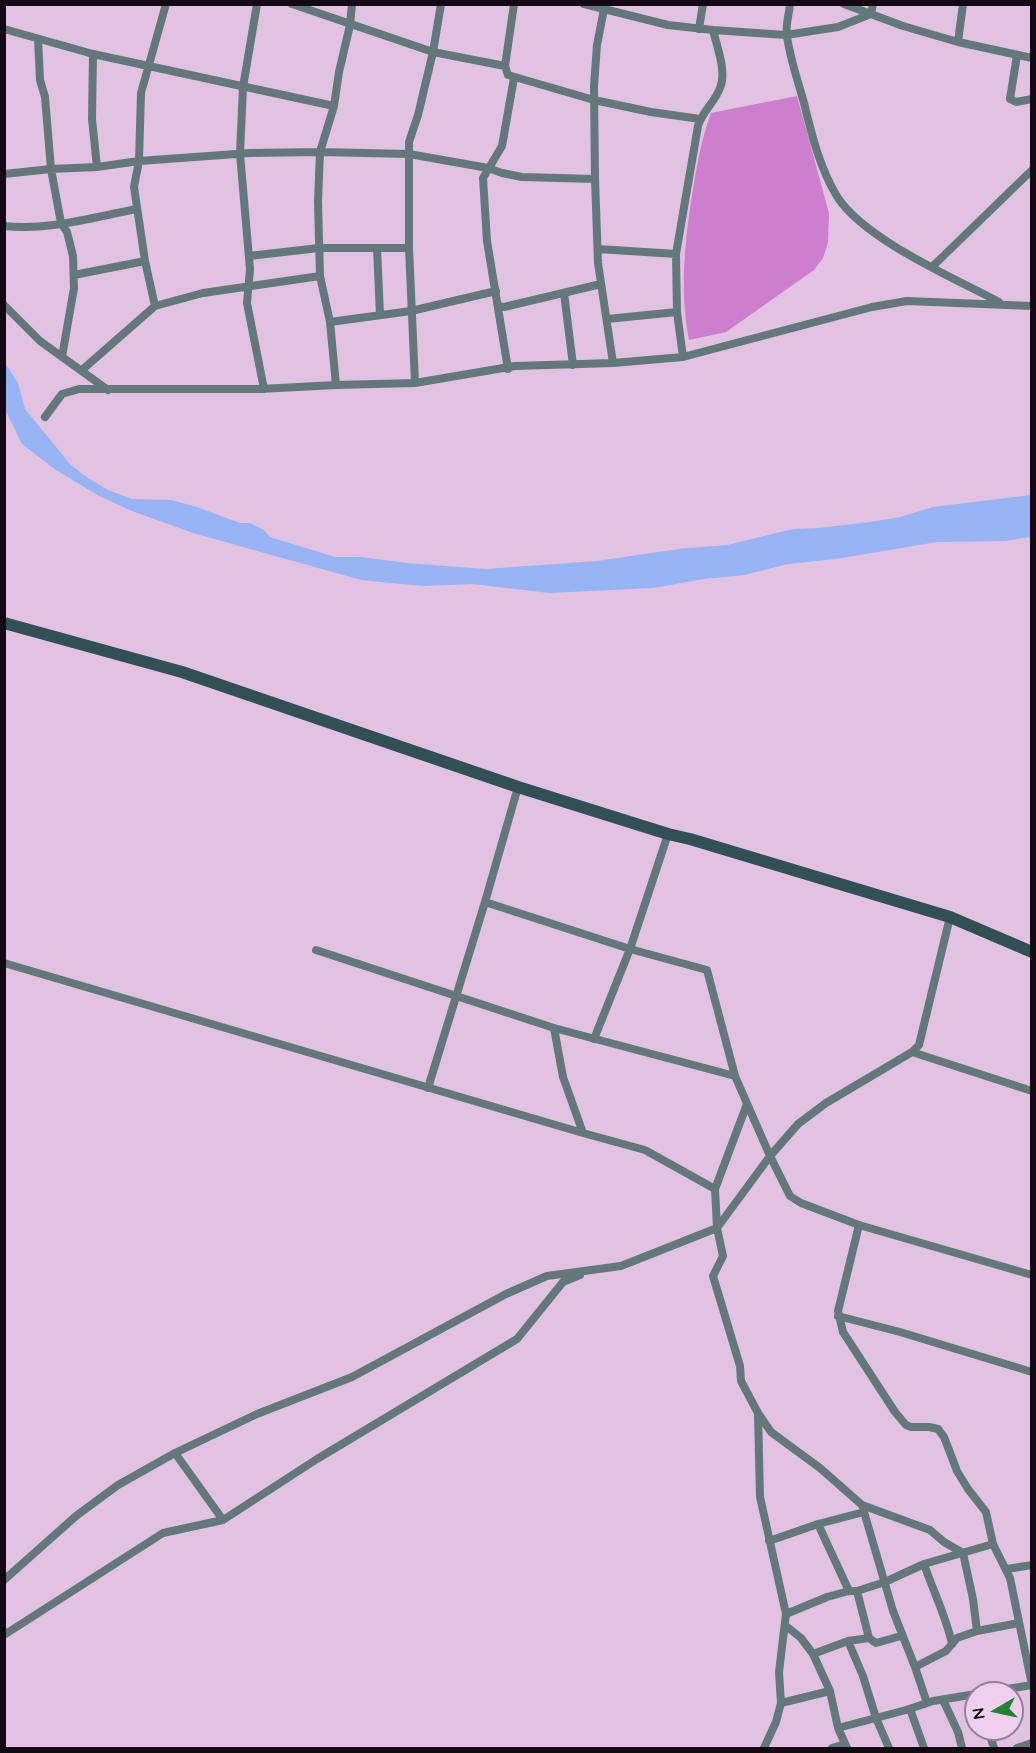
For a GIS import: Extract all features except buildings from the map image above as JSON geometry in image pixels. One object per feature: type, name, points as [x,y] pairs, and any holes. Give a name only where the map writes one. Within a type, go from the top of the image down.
[{"type":"street","points":[[155,306],[145,261],[134,187],[139,161],[141,93],[166,4]]},
{"type":"street","points":[[257,4],[243,87],[240,153],[249,256],[247,303],[264,389]]},
{"type":"street","points":[[292,4],[433,52],[504,66]]},
{"type":"street","points":[[336,385],[330,322],[320,276],[318,202],[320,152],[334,106],[352,4]]},
{"type":"street","points":[[415,384],[409,248],[410,136],[418,115],[433,52],[441,4]]},
{"type":"street","points":[[514,4],[504,66],[508,75],[594,100],[700,119]]},
{"type":"street","points":[[584,4],[605,7],[668,25],[786,35],[838,27],[872,9]]},
{"type":"street","points":[[699,29],[703,4]]},
{"type":"street","points":[[790,4],[786,35],[817,152],[825,174],[839,199],[873,231],[932,267],[1002,304]]},
{"type":"street","points":[[844,4],[872,9],[903,26],[958,42],[1032,58]]},
{"type":"street","points":[[958,42],[963,4]]},
{"type":"street","points":[[605,7],[597,45],[594,100],[595,179],[601,284],[613,363]]},
{"type":"street","points":[[4,29],[93,54],[334,106]]},
{"type":"street","points":[[682,357],[677,312],[676,254],[700,119],[720,90],[722,80],[713,30]]},
{"type":"street","points":[[38,39],[40,80],[45,97],[51,169],[61,223],[71,244],[74,274],[74,288],[62,357]]},
{"type":"street","points":[[93,54],[92,119],[97,167]]},
{"type":"street","points":[[1017,55],[1010,99],[1016,102],[1032,99]]},
{"type":"street","points":[[508,369],[488,241],[483,178],[502,146],[514,78]]},
{"type":"street","points":[[4,174],[240,153],[320,152],[409,154],[488,168],[522,177],[595,179]]},
{"type":"street","points":[[932,267],[1032,170]]},
{"type":"street","points":[[4,226],[23,228],[137,209]]},
{"type":"street","points":[[249,256],[320,248],[409,248]]},
{"type":"street","points":[[377,248],[380,315]]},
{"type":"street","points":[[598,249],[676,254]]},
{"type":"street","points":[[74,274],[145,261]]},
{"type":"street","points":[[82,370],[155,306],[203,293],[320,276]]},
{"type":"street","points":[[498,306],[504,307],[601,284]]},
{"type":"street","points":[[330,322],[411,311],[496,291]]},
{"type":"street","points":[[564,293],[573,364]]},
{"type":"street","points":[[45,417],[62,394],[79,389],[264,389],[415,384],[515,366],[613,363],[682,357],[872,307],[908,301],[1032,306]]},
{"type":"street","points":[[4,305],[40,341],[108,390]]},
{"type":"street","points":[[607,319],[677,312]]},
{"type":"street","points":[[4,623],[182,672],[518,787],[668,834],[950,916],[1032,952]]},
{"type":"street","points":[[428,1088],[518,787]]},
{"type":"street","points":[[594,1039],[630,949],[668,834]]},
{"type":"street","points":[[485,902],[630,949],[708,970],[735,1076],[790,1196],[801,1203],[859,1225],[1032,1275]]},
{"type":"street","points":[[4,1580],[76,1516],[118,1485],[175,1453],[257,1414],[352,1377],[506,1294],[547,1276],[621,1266],[717,1228],[770,1156],[798,1124],[826,1103],[912,1052],[919,1045],[950,916]]},
{"type":"street","points":[[316,950],[554,1028],[735,1076]]},
{"type":"street","points":[[4,963],[645,1150],[715,1189]]},
{"type":"street","points":[[554,1028],[562,1077],[583,1132]]},
{"type":"street","points":[[912,1052],[1032,1091]]},
{"type":"street","points":[[747,1104],[715,1189],[717,1228],[723,1256],[713,1276],[740,1366],[741,1381],[771,1432],[820,1468],[863,1508],[930,1530],[944,1542],[963,1553],[977,1631]]},
{"type":"street","points":[[859,1225],[838,1316],[843,1332],[902,1421],[911,1427],[926,1426],[938,1429],[944,1437],[957,1471],[986,1512],[993,1544],[1007,1569],[1032,1685]]},
{"type":"street","points":[[4,1635],[164,1533],[223,1520],[316,1459],[517,1339],[563,1282],[591,1270]]},
{"type":"street","points":[[838,1316],[900,1332],[1032,1372]]},
{"type":"street","points":[[758,1413],[760,1497],[786,1614],[779,1672],[781,1703],[776,1722],[764,1749]]},
{"type":"street","points":[[175,1453],[223,1520]]},
{"type":"street","points":[[769,1541],[863,1508]]},
{"type":"street","points":[[863,1508],[902,1636],[927,1703]]},
{"type":"street","points":[[818,1524],[853,1591],[868,1638],[876,1643],[902,1636]]},
{"type":"street","points":[[786,1614],[885,1582],[924,1564],[993,1544]]},
{"type":"street","points":[[924,1564],[945,1617],[952,1644]]},
{"type":"street","points":[[1007,1569],[1032,1565]]},
{"type":"street","points":[[915,1667],[946,1651],[957,1638],[977,1631],[1018,1623]]},
{"type":"street","points":[[786,1626],[801,1638],[813,1654],[830,1691],[838,1728],[846,1746],[832,1749]]},
{"type":"street","points":[[813,1654],[848,1641],[868,1638]]},
{"type":"street","points":[[848,1641],[889,1749]]},
{"type":"street","points":[[781,1703],[830,1691]]},
{"type":"street","points":[[838,1728],[927,1703],[964,1697]]},
{"type":"street","points":[[943,1700],[958,1732],[962,1749]]},
{"type":"street","points":[[910,1709],[924,1749]]},
{"type":"street","points":[[1017,1749],[1032,1743]]},
{"type":"shaded area","points":[[797,96],[829,213],[828,242],[823,258],[814,270],[726,332],[689,340],[684,302],[686,246],[698,160],[711,113]]},
{"type":"water","points":[[5,363],[18,383],[25,409],[70,464],[108,490],[132,499],[171,500],[197,507],[240,523],[250,523],[264,530],[270,537],[335,557],[362,557],[486,569],[597,561],[678,549],[727,545],[793,529],[870,522],[900,517],[933,507],[1031,495],[1031,537],[1005,541],[937,542],[836,559],[788,564],[744,575],[653,588],[549,593],[472,584],[423,586],[361,580],[193,533],[132,511],[99,496],[56,470],[22,444],[5,409]]}]
